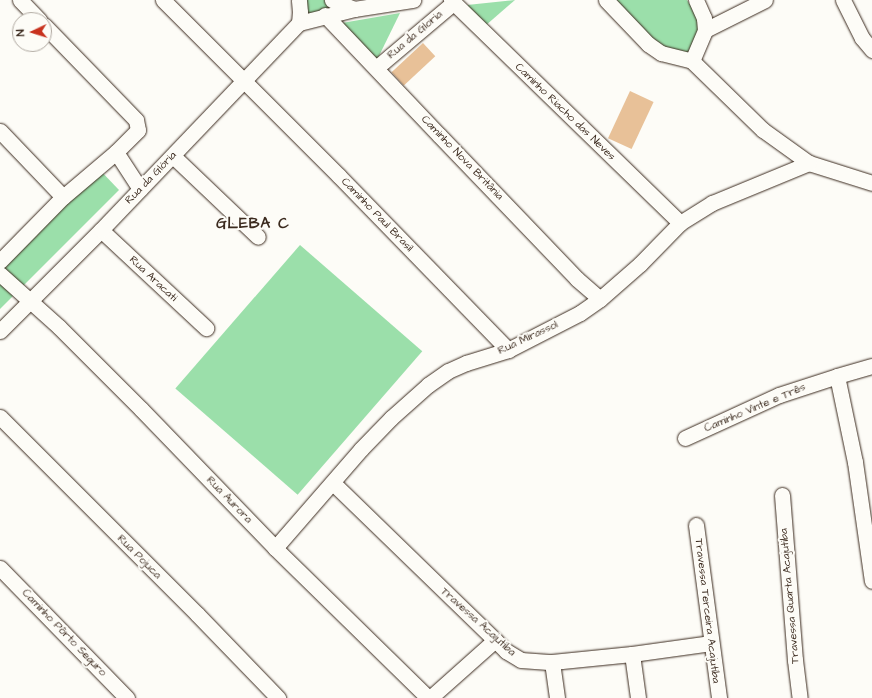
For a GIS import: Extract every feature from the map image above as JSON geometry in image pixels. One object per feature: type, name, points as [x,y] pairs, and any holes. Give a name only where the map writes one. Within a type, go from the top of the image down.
[{"type":"street","points":[[20,0],[31,12]]},
{"type":"street","name":"Caminho Paul Brasil","points":[[163,0],[340,176],[508,350]]},
{"type":"street","points":[[300,0],[299,23],[354,9],[389,2],[412,0]]},
{"type":"street","points":[[332,0],[354,9]]},
{"type":"street","points":[[606,0],[656,50],[673,57],[692,61],[763,130],[809,163],[872,183]]},
{"type":"street","points":[[692,61],[705,30],[704,18],[696,0]]},
{"type":"street","points":[[705,30],[765,0]]},
{"type":"street","points":[[843,0],[862,38],[872,50]]},
{"type":"street","name":"Rua da Gloria","points":[[376,68],[453,1]]},
{"type":"street","name":"Caminho Riacho das Neves","points":[[453,1],[680,224]]},
{"type":"street","name":"Caminho Nova Britânia","points":[[326,15],[577,278],[600,299]]},
{"type":"street","name":"Rua da Glória","points":[[0,330],[101,230],[299,23]]},
{"type":"street","points":[[0,261],[63,197],[137,132],[138,127],[136,120],[52,33]]},
{"type":"street","points":[[0,131],[63,197]]},
{"type":"street","points":[[116,152],[140,189]]},
{"type":"street","points":[[172,156],[258,237]]},
{"type":"street","name":"Rua Mirassol","points":[[275,548],[391,418],[428,385],[448,371],[466,363],[508,350],[580,312],[600,299],[640,264],[680,224],[712,203],[809,163]]},
{"type":"street","name":"Rua Aracati","points":[[101,230],[206,328]]},
{"type":"street","name":"Rua Aurora","points":[[0,274],[30,301],[141,409],[275,548],[429,698]]},
{"type":"street","name":"Caminho Vinte e Três","points":[[685,438],[779,395],[872,366]]},
{"type":"street","points":[[836,376],[855,462],[872,581]]},
{"type":"street","name":"Rua Pojuca","points":[[0,418],[198,614],[278,698]]},
{"type":"street","name":"Travessa Acajutiba","points":[[333,484],[506,651],[521,660],[552,662],[632,654],[711,643]]},
{"type":"street","name":"Travessa Quarta Acajutiba","points":[[782,494],[794,652],[800,698]]},
{"type":"street","name":"Travessa Terceira Acajutiba","points":[[696,525],[719,698]]},
{"type":"street","name":"Caminho Pôrto Seguro","points":[[0,568],[127,698]]},
{"type":"street","points":[[429,698],[495,640]]},
{"type":"street","points":[[632,654],[638,698]]},
{"type":"street","points":[[552,662],[556,698]]},
{"type":"green space","points":[[302,0],[324,0],[339,8],[304,15]]},
{"type":"green space","points":[[515,0],[485,26],[467,5]]},
{"type":"green space","points":[[607,0],[687,0],[711,35],[697,50],[679,54],[662,52]]},
{"type":"green space","points":[[400,13],[377,60],[342,23]]},
{"type":"green space","points":[[97,167],[119,190],[0,309],[0,267]]},
{"type":"green space","points":[[300,245],[422,351],[298,495],[175,388]]},
{"type":"building","points":[[423,43],[435,56],[404,85],[392,72]]},
{"type":"building","points":[[630,91],[654,102],[632,149],[608,138]]},
{"type":"district","name":"GLEBA C","points":[[253,224]]}]
